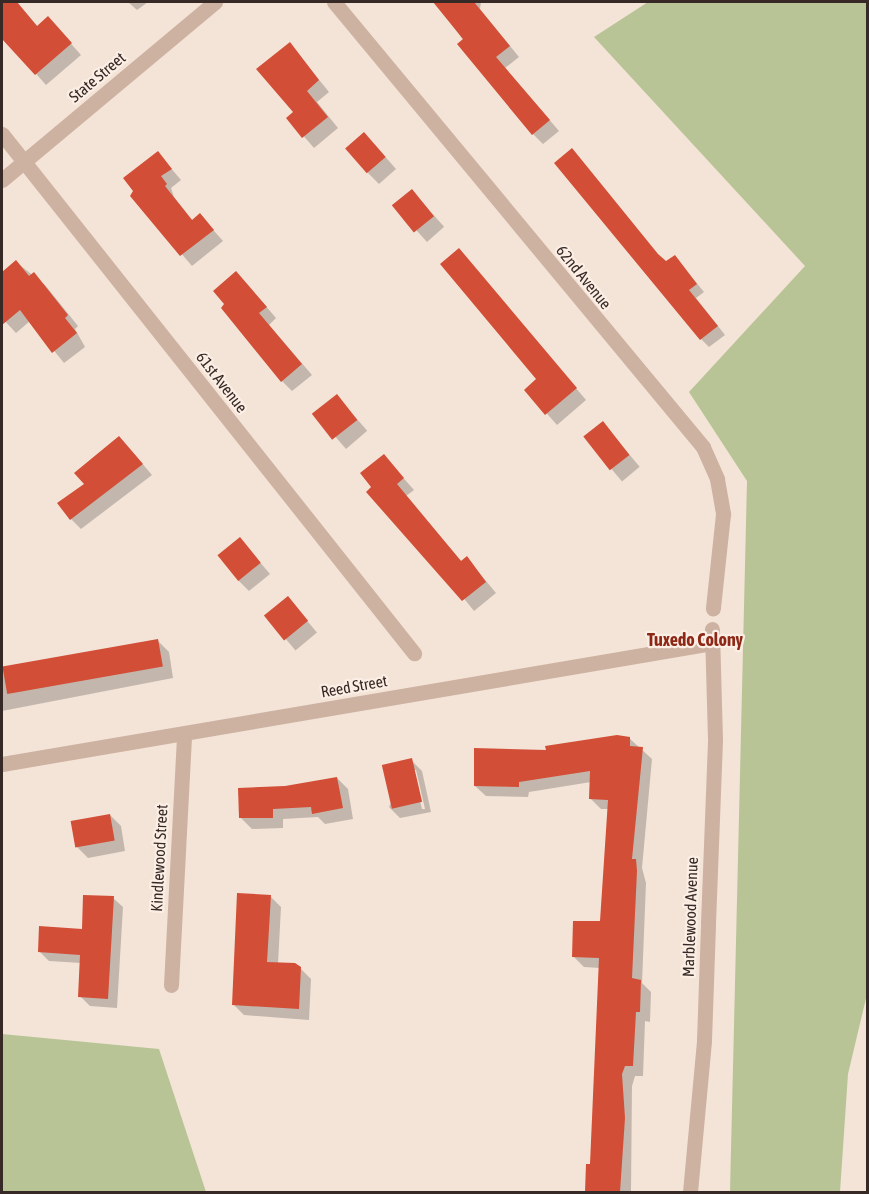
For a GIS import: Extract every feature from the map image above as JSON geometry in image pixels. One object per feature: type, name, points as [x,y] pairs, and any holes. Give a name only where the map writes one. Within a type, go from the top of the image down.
[{"type":"street","name":"State Street","points":[[2,180],[215,2]]},
{"type":"street","name":"62nd Avenue","points":[[334,2],[703,447],[717,479],[723,514],[713,608]]},
{"type":"street","name":"61st Avenue","points":[[2,134],[414,653]]},
{"type":"street","name":"Reed Street","points":[[2,764],[712,636]]},
{"type":"street","name":"Marblewood Avenue","points":[[690,1192],[704,1040],[715,739],[712,636]]},
{"type":"street","name":"Kindlewood Street","points":[[171,985],[183,733]]},
{"type":"green space","points":[[648,2],[867,2],[868,990],[848,1074],[840,1192],[730,1192],[747,481],[689,392],[805,266],[594,37]]},
{"type":"green space","points":[[2,1034],[159,1049],[206,1192],[2,1192]]},
{"type":"building","points":[[2,2],[17,2],[37,26],[48,16],[72,43],[35,75],[2,39]]},
{"type":"building","points":[[433,2],[474,2],[510,46],[496,57],[550,120],[532,135],[457,44],[463,39]]},
{"type":"building","points":[[290,42],[319,80],[307,91],[328,117],[302,138],[286,118],[293,112],[256,69]]},
{"type":"building","points":[[364,132],[386,157],[367,173],[345,148]]},
{"type":"building","points":[[572,148],[658,254],[666,261],[675,255],[697,284],[689,290],[718,326],[700,340],[554,163]]},
{"type":"building","points":[[158,151],[172,169],[161,176],[167,184],[165,186],[192,220],[200,213],[214,230],[180,256],[130,196],[133,191],[123,178]]},
{"type":"building","points":[[412,189],[434,216],[414,233],[392,205]]},
{"type":"building","points":[[459,248],[577,388],[545,415],[524,390],[536,379],[440,264]]},
{"type":"building","points":[[16,260],[29,276],[34,272],[68,315],[65,318],[77,333],[52,353],[20,310],[2,325],[2,272]]},
{"type":"building","points":[[236,271],[267,307],[259,313],[302,364],[281,382],[221,308],[224,304],[213,291]]},
{"type":"building","points":[[337,394],[357,420],[332,440],[312,414]]},
{"type":"building","points":[[603,421],[629,455],[610,470],[583,436]]},
{"type":"building","points":[[119,436],[143,464],[70,520],[57,503],[84,484],[74,473]]},
{"type":"building","points":[[384,454],[404,478],[397,484],[461,561],[467,556],[486,582],[462,601],[366,492],[371,487],[360,473]]},
{"type":"building","points":[[240,537],[261,563],[238,581],[217,555]]},
{"type":"building","points":[[288,596],[308,621],[284,640],[264,616]]},
{"type":"building","points":[[158,639],[163,667],[7,694],[2,666]]},
{"type":"building","points":[[617,735],[630,737],[630,746],[643,747],[632,859],[636,859],[637,871],[632,978],[641,980],[640,1012],[636,1012],[633,1066],[625,1066],[622,1074],[625,1118],[620,1192],[585,1192],[586,1164],[590,1164],[599,958],[572,957],[573,921],[600,921],[608,800],[589,799],[590,771],[519,782],[519,787],[474,786],[474,748],[546,750],[545,746]]},
{"type":"building","points":[[412,758],[422,802],[392,809],[382,765]]},
{"type":"building","points":[[337,777],[343,808],[312,814],[311,807],[273,809],[273,818],[239,818],[238,788],[285,786]]},
{"type":"building","points":[[110,814],[115,841],[75,848],[71,821]]},
{"type":"building","points":[[237,893],[271,895],[267,962],[295,963],[301,967],[299,1009],[232,1005]]},
{"type":"building","points":[[83,895],[114,896],[108,999],[78,997],[80,955],[38,952],[39,926],[82,929]]},
{"type":"district","name":"Tuxedo Colony","points":[[695,640]]}]
